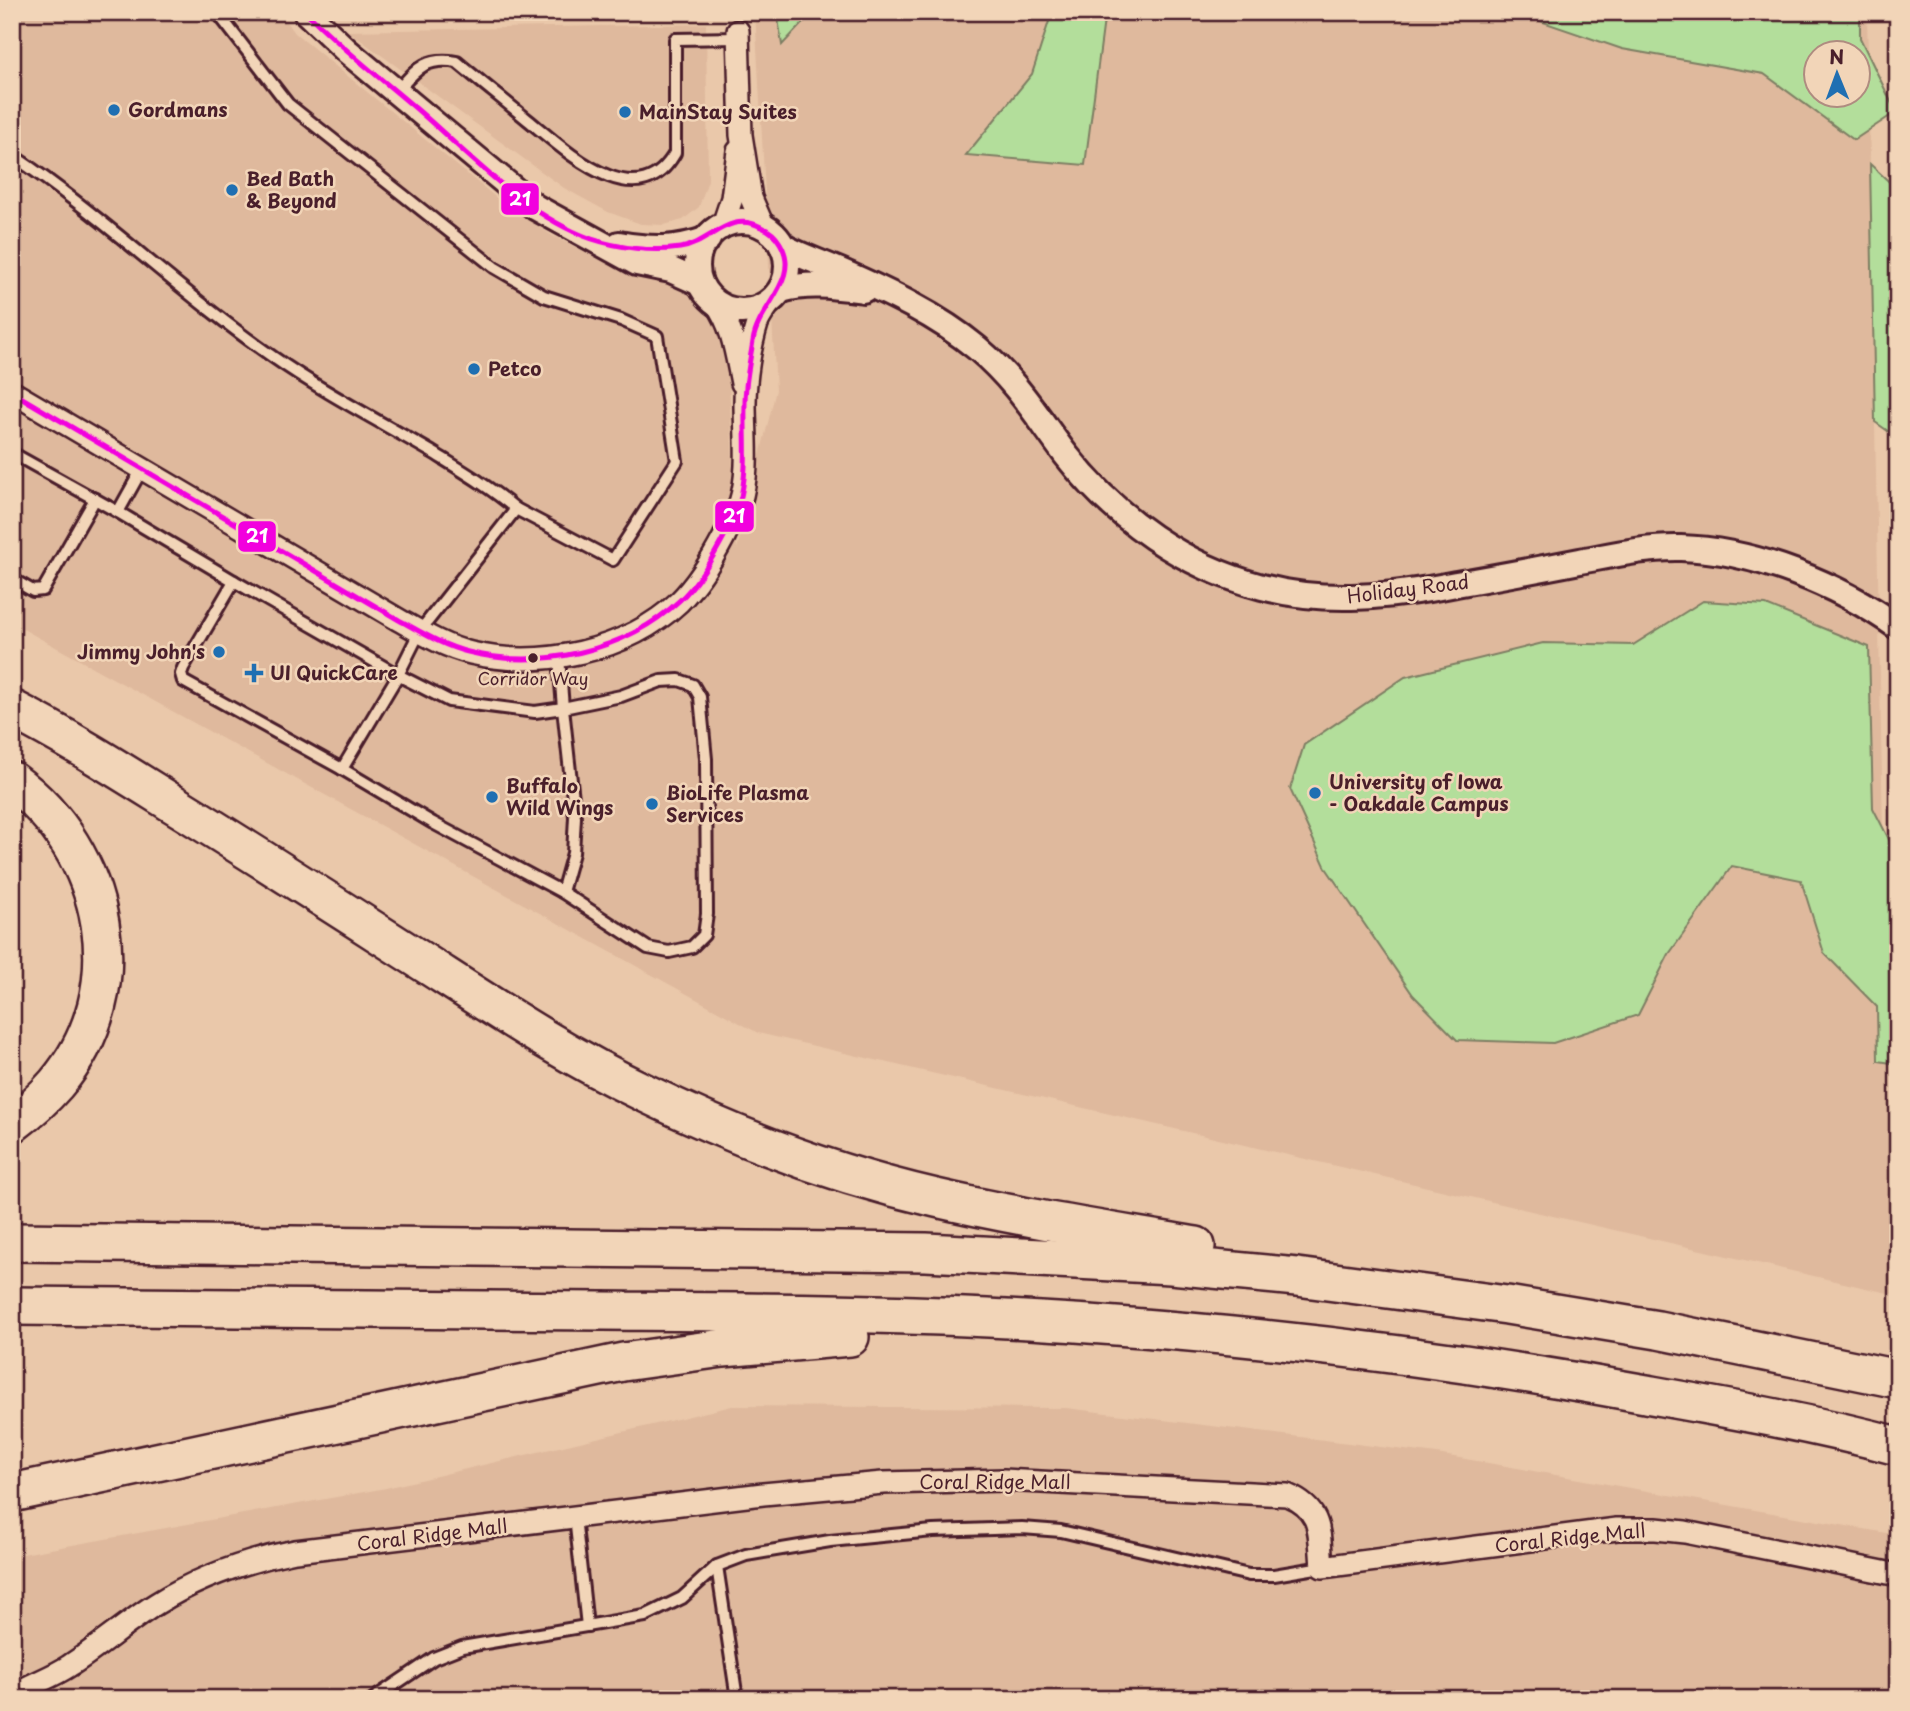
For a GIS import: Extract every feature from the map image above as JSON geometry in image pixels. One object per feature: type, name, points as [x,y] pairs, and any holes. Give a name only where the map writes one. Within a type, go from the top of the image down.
[{"type":"highway","points":[[12,709],[54,730],[204,822],[561,1049],[642,1092],[724,1129],[864,1179],[935,1198],[1046,1221],[1342,1272],[1507,1305]]},
{"type":"highway","points":[[12,781],[31,795],[52,817],[79,856],[98,908],[102,961],[100,988],[85,1037],[57,1083],[12,1124]]},
{"type":"highway","points":[[12,1242],[738,1248],[1004,1255],[1171,1265],[1297,1277],[1507,1305],[1658,1330],[1898,1379]]},
{"type":"highway","points":[[12,1306],[682,1312],[929,1316],[1087,1323],[1412,1356],[1575,1381],[1706,1405],[1898,1446]]},
{"type":"highway","points":[[12,1493],[623,1362],[723,1348],[807,1339],[882,1335],[1252,1338]]},
{"type":"street","points":[[306,12],[517,194],[563,225],[637,263],[671,270],[700,283]]},
{"type":"street","points":[[738,34],[741,135],[751,198],[764,228]]},
{"type":"street","points":[[12,392],[444,645],[501,658],[559,657],[590,651],[617,641],[652,622],[678,603],[697,582],[713,557],[740,503],[746,450],[745,400],[731,332],[725,316],[700,283],[697,272],[702,245],[715,233],[732,198],[741,135]]},
{"type":"street","points":[[593,239],[656,249],[683,247],[731,223],[747,222],[764,228]]},
{"type":"street","name":"Holiday Road","points":[[764,228],[773,233],[782,246],[806,260],[839,270],[885,293],[946,325],[976,347],[1031,404],[1088,481],[1111,505],[1138,527],[1177,552],[1230,577],[1264,588],[1298,594],[1368,598],[1410,593],[1637,551],[1679,548],[1719,551],[1778,565],[1825,586],[1898,627]]},
{"type":"street","points":[[745,400],[758,322],[787,274],[787,258],[782,246]]},
{"type":"street","name":"Holiday Road","points":[[716,303],[730,310],[746,311],[794,286],[819,284],[885,293]]},
{"type":"street","name":"Coral Ridge Mall","points":[[12,1696],[68,1667],[154,1605],[184,1587],[216,1572],[260,1558],[295,1551],[822,1487],[943,1480],[1064,1482],[1287,1494],[1300,1500],[1317,1520],[1322,1567],[1617,1529],[1656,1529],[1685,1532],[1898,1575]]},
{"type":"street","name":"Coral Ridge Mall","points":[[38,1699],[68,1667]]},
{"type":"lane","points":[[12,155],[54,183],[149,262],[273,357],[446,460],[502,496],[516,509],[613,559],[677,461],[657,336],[621,320],[544,296],[494,267],[288,104],[217,12]]},
{"type":"lane","points":[[396,92],[419,66],[438,60],[457,62],[581,163],[608,177],[628,181],[643,180],[668,164],[675,153],[675,39],[738,34]]},
{"type":"lane","points":[[12,453],[118,512],[234,582],[449,701],[535,712],[621,696],[661,681],[679,680],[693,685],[700,697],[706,758],[707,914],[704,935],[692,947],[680,951],[648,948],[562,892],[433,823],[183,681],[183,668],[234,582]]},
{"type":"lane","points":[[118,512],[142,468]]},
{"type":"lane","points":[[12,579],[33,591],[43,590],[95,499]]},
{"type":"lane","points":[[342,769],[398,675],[420,631],[516,509]]},
{"type":"lane","points":[[559,657],[575,817],[573,853],[562,892]]},
{"type":"lane","points":[[575,1517],[587,1626]]},
{"type":"lane","points":[[373,1699],[425,1663],[462,1647],[645,1616],[682,1598],[717,1566],[746,1555],[830,1541],[933,1531],[1022,1528],[1061,1531],[1249,1575],[1275,1575],[1322,1567]]},
{"type":"lane","points":[[717,1566],[737,1699]]},
{"type":"shaded area","name":"University of Iowa - Oakdale Campus","points":[[12,12],[280,12],[295,33],[504,204],[553,236],[602,260],[681,284],[705,307],[727,338],[737,549],[776,390],[755,12],[1867,12],[1868,38],[1801,38],[1801,108],[1869,108],[1892,1294],[758,1033],[12,623]]},
{"type":"shaded area","points":[[706,24],[708,180],[699,207],[683,220],[664,225],[641,224],[608,212],[564,188],[348,31]]},
{"type":"shaded area","points":[[732,1406],[1066,1408],[1437,1454],[1898,1535],[1898,1699],[12,1699],[12,1556],[386,1488]]},
{"type":"green space","points":[[777,12],[813,12],[782,45]]},
{"type":"green space","points":[[1052,12],[1105,12],[1085,165],[966,155],[1032,74]]},
{"type":"green space","points":[[1514,12],[1860,12],[1860,38],[1801,38],[1801,101],[1764,74],[1622,49]]},
{"type":"green space","points":[[1871,61],[1896,112],[1854,140],[1810,108],[1871,108]]},
{"type":"green space","points":[[1870,164],[1898,190],[1898,438],[1875,422]]},
{"type":"green space","points":[[1703,601],[1766,605],[1869,647],[1873,808],[1898,857],[1898,928],[1894,940],[1898,947],[1898,1064],[1878,1061],[1877,1007],[1824,953],[1801,880],[1732,866],[1669,954],[1638,1015],[1553,1043],[1457,1040],[1413,995],[1326,868],[1290,789],[1304,745],[1405,677],[1543,643],[1633,645]]},
{"type":"transit line","name":"21","points":[[12,392],[399,620],[441,642],[468,652],[524,659],[552,657],[608,644],[634,633],[658,618],[697,581],[731,524],[742,491],[745,466],[745,403],[753,341],[756,328],[777,292],[786,269],[785,256],[778,240],[764,228],[739,223],[729,225],[691,245],[647,249],[602,242],[568,229],[544,216],[501,184],[306,12]]},
{"type":"place","name":"Gordmans","points":[[114,110]]},
{"type":"place","name":"MainStay Suites","points":[[625,112]]},
{"type":"place","name":"Bed Bath & Beyond","points":[[232,190]]},
{"type":"place","name":"Petco","points":[[474,369]]},
{"type":"place","name":"Jimmy John's","points":[[219,652]]},
{"type":"place","name":"Corridor Way","points":[[533,658]]},
{"type":"place","name":"UI QuickCare","points":[[254,673]]},
{"type":"place","name":"University of Iowa - Oakdale Campus","points":[[1315,793]]},
{"type":"place","name":"Buffalo Wild Wings","points":[[492,797]]},
{"type":"place","name":"BioLife Plasma Services","points":[[652,804]]}]
